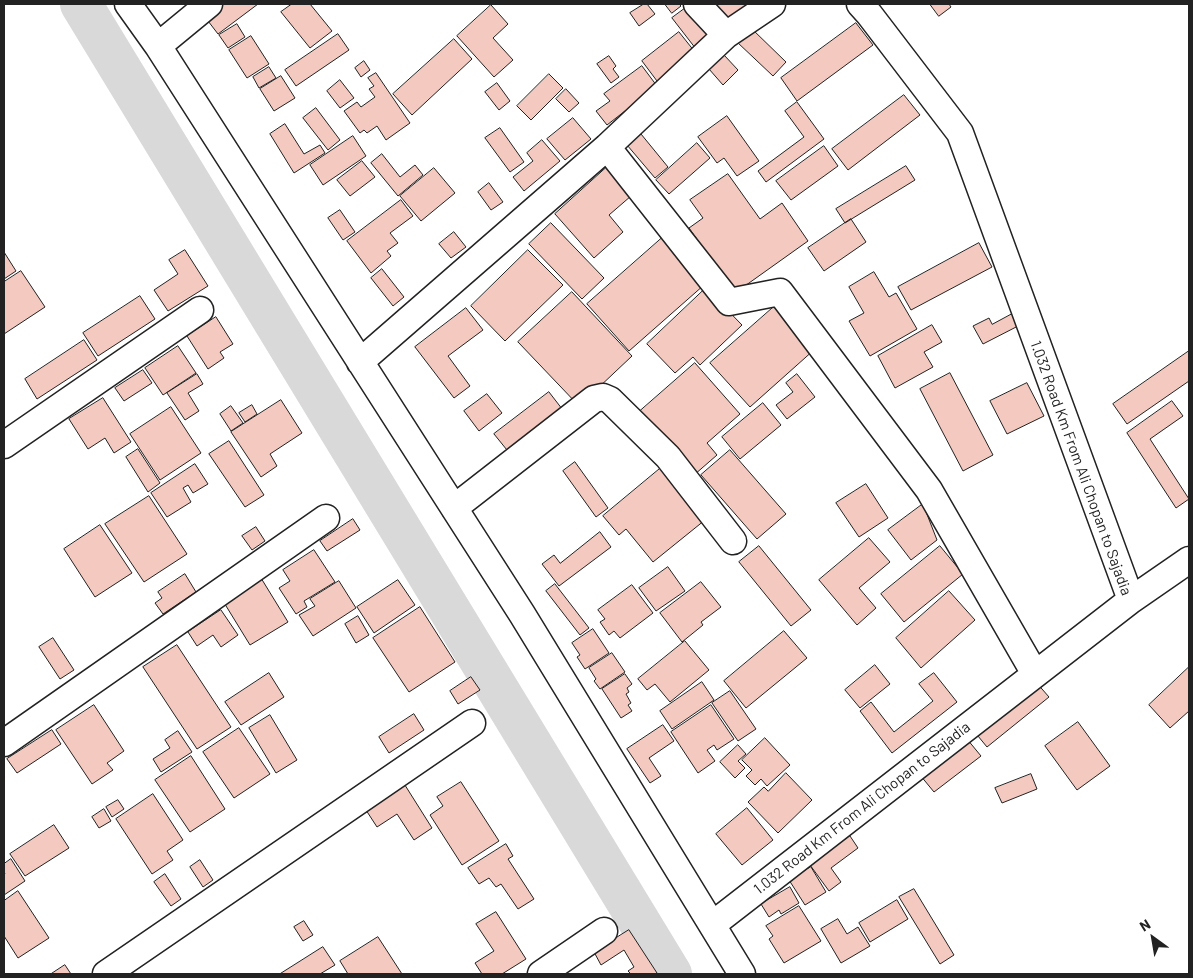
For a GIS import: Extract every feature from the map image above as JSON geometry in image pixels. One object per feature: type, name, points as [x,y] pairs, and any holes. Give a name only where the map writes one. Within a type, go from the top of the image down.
[{"type":"street","points":[[128,4],[158,46],[522,614],[742,974]]},
{"type":"street","points":[[158,46],[209,4]]},
{"type":"street","points":[[697,4],[726,35]]},
{"type":"street","points":[[360,362],[607,147],[726,35],[772,4]]},
{"type":"street","name":"1.032 Road Km From Ali Chopan to Sajadia","points":[[712,924],[1131,600],[960,133],[870,14],[860,4]]},
{"type":"street","points":[[607,147],[730,302],[780,292],[929,490],[1035,674]]},
{"type":"street","points":[[4,445],[200,310]]},
{"type":"street","points":[[454,508],[594,399],[603,397],[610,400],[668,457],[734,541]]},
{"type":"street","points":[[4,743],[326,518]]},
{"type":"street","points":[[1131,600],[1189,560]]},
{"type":"street","points":[[106,974],[472,723]]},
{"type":"street","points":[[541,974],[604,931]]},
{"type":"building","points":[[222,4],[258,4],[218,34],[205,17]]},
{"type":"building","points":[[292,4],[310,4],[332,31],[310,48],[281,12]]},
{"type":"building","points":[[647,4],[655,14],[639,26],[630,13]]},
{"type":"building","points":[[665,4],[679,4],[681,6],[672,13]]},
{"type":"building","points":[[691,4],[714,35],[696,49],[672,18]]},
{"type":"building","points":[[711,4],[750,4],[726,23]]},
{"type":"building","points":[[930,4],[949,4],[951,7],[939,16]]},
{"type":"building","points":[[491,5],[508,24],[493,38],[513,60],[494,77],[457,36]]},
{"type":"building","points":[[856,23],[873,45],[797,101],[781,78]]},
{"type":"building","points":[[237,24],[245,37],[228,48],[219,35]]},
{"type":"building","points":[[751,28],[786,62],[773,76],[737,42]]},
{"type":"building","points":[[679,32],[695,52],[657,81],[642,61]]},
{"type":"building","points":[[338,34],[349,50],[296,86],[285,70]]},
{"type":"building","points":[[251,36],[269,64],[247,78],[229,50]]},
{"type":"building","points":[[454,39],[472,59],[412,115],[393,94]]},
{"type":"building","points":[[724,55],[738,70],[723,85],[709,69]]},
{"type":"building","points":[[609,56],[616,66],[613,69],[619,77],[611,83],[597,64]]},
{"type":"building","points":[[364,61],[370,70],[361,77],[355,68]]},
{"type":"building","points":[[642,66],[657,86],[607,125],[596,111],[610,101],[604,94]]},
{"type":"building","points":[[269,67],[276,78],[259,88],[253,77]]},
{"type":"building","points":[[376,73],[410,123],[386,140],[377,126],[367,133],[364,130],[360,133],[344,111],[357,102],[361,107],[375,97],[369,89],[374,86],[368,78]]},
{"type":"building","points":[[549,74],[563,88],[531,120],[517,106]]},
{"type":"building","points":[[281,76],[295,98],[274,111],[260,89]]},
{"type":"building","points":[[340,80],[354,98],[340,108],[327,91]]},
{"type":"building","points":[[497,83],[510,101],[499,110],[485,92]]},
{"type":"building","points":[[566,89],[579,103],[569,112],[556,99]]},
{"type":"building","points":[[904,95],[920,115],[848,170],[832,149]]},
{"type":"building","points":[[797,102],[824,139],[766,182],[758,171],[804,137],[785,111]]},
{"type":"building","points":[[316,108],[340,140],[328,150],[303,118]]},
{"type":"building","points":[[727,116],[759,161],[737,176],[724,158],[717,163],[698,137]]},
{"type":"building","points":[[573,118],[591,139],[565,160],[547,139]]},
{"type":"building","points":[[285,124],[304,154],[320,145],[325,153],[294,173],[270,134]]},
{"type":"building","points":[[500,128],[524,162],[510,172],[485,138]]},
{"type":"building","points":[[641,134],[668,167],[655,178],[627,145]]},
{"type":"building","points":[[353,136],[366,156],[323,185],[310,165]]},
{"type":"building","points":[[542,140],[560,161],[524,191],[513,177],[533,161],[527,153]]},
{"type":"building","points":[[697,143],[710,158],[669,194],[656,180]]},
{"type":"building","points":[[824,146],[838,166],[791,200],[776,181]]},
{"type":"building","points":[[382,154],[400,177],[415,165],[423,175],[398,196],[371,163]]},
{"type":"building","points":[[362,161],[375,177],[350,196],[337,180]]},
{"type":"building","points":[[906,166],[915,180],[845,223],[836,209]]},
{"type":"building","points":[[434,168],[455,193],[421,221],[400,196]]},
{"type":"building","points":[[606,168],[631,196],[609,215],[623,232],[594,258],[555,214]]},
{"type":"building","points":[[728,174],[760,219],[782,203],[808,241],[735,293],[689,228],[703,218],[690,200]]},
{"type":"building","points":[[489,183],[503,202],[491,210],[478,192]]},
{"type":"building","points":[[401,200],[413,216],[390,233],[398,243],[387,251],[391,256],[371,273],[347,241]]},
{"type":"building","points":[[340,210],[355,232],[343,240],[328,218]]},
{"type":"building","points":[[851,219],[866,242],[824,271],[808,248]]},
{"type":"building","points":[[551,223],[604,278],[582,299],[529,244]]},
{"type":"building","points":[[454,232],[466,247],[451,258],[439,244]]},
{"type":"building","points":[[662,238],[704,285],[629,351],[587,304]]},
{"type":"building","points":[[979,243],[992,267],[911,310],[898,287]]},
{"type":"building","points":[[185,250],[208,286],[168,311],[154,290],[178,274],[169,260]]},
{"type":"building","points":[[528,250],[563,285],[505,341],[471,306]]},
{"type":"building","points":[[4,252],[16,271],[4,279]]},
{"type":"building","points":[[382,269],[404,297],[393,306],[371,278]]},
{"type":"building","points":[[21,271],[45,307],[4,334],[4,282]]},
{"type":"building","points":[[874,272],[889,297],[896,293],[917,329],[870,356],[849,321],[864,313],[849,287]]},
{"type":"building","points":[[706,288],[742,325],[700,365],[693,357],[675,373],[647,344]]},
{"type":"building","points":[[572,292],[632,356],[579,406],[518,342]]},
{"type":"building","points":[[140,296],[155,319],[98,356],[83,333]]},
{"type":"building","points":[[776,305],[815,349],[750,407],[710,363]]},
{"type":"building","points":[[466,308],[483,330],[448,356],[470,386],[454,398],[415,347]]},
{"type":"building","points":[[1014,313],[1020,325],[983,344],[973,326],[989,318],[992,324]]},
{"type":"building","points":[[216,317],[233,344],[220,352],[224,358],[208,369],[187,336]]},
{"type":"building","points":[[932,325],[942,342],[924,352],[933,367],[895,388],[878,356]]},
{"type":"building","points":[[84,340],[97,360],[37,399],[25,379]]},
{"type":"building","points":[[178,346],[196,373],[163,395],[145,368]]},
{"type":"building","points":[[1189,351],[1189,381],[1127,424],[1113,404]]},
{"type":"building","points":[[695,363],[740,414],[707,443],[717,455],[694,475],[639,412]]},
{"type":"building","points":[[143,370],[152,383],[124,401],[115,388]]},
{"type":"building","points":[[950,373],[993,455],[963,471],[920,389]]},
{"type":"building","points":[[197,374],[203,384],[188,393],[199,411],[185,420],[167,393]]},
{"type":"building","points":[[797,374],[815,397],[787,419],[776,405],[793,392],[786,383]]},
{"type":"building","points":[[1027,383],[1044,416],[1007,434],[990,401]]},
{"type":"building","points":[[549,392],[566,414],[511,455],[494,434]]},
{"type":"building","points":[[487,394],[502,413],[479,431],[464,411]]},
{"type":"building","points":[[103,398],[131,442],[114,453],[105,438],[88,449],[69,419]]},
{"type":"building","points":[[281,400],[302,433],[270,454],[277,466],[261,477],[231,432]]},
{"type":"building","points":[[1172,401],[1183,416],[1150,439],[1189,499],[1176,508],[1127,433]]},
{"type":"building","points":[[763,403],[781,425],[740,459],[722,437]]},
{"type":"building","points":[[252,405],[257,414],[245,422],[239,413]]},
{"type":"building","points":[[231,406],[243,423],[231,431],[220,414]]},
{"type":"building","points":[[171,407],[201,453],[160,480],[130,434]]},
{"type":"building","points":[[229,441],[264,495],[245,507],[209,454]]},
{"type":"building","points":[[138,449],[160,483],[148,492],[126,457]]},
{"type":"building","points":[[730,450],[786,514],[757,539],[701,475]]},
{"type":"building","points":[[575,462],[608,508],[596,517],[563,471]]},
{"type":"building","points":[[195,464],[208,484],[193,493],[188,485],[183,488],[191,502],[167,517],[151,493]]},
{"type":"building","points":[[662,467],[705,520],[653,562],[626,529],[619,535],[603,516]]},
{"type":"building","points":[[866,484],[888,518],[859,537],[836,503]]},
{"type":"building","points":[[149,496],[187,554],[144,582],[105,524]]},
{"type":"building","points":[[923,504],[937,540],[911,560],[888,530]]},
{"type":"building","points":[[353,519],[360,530],[327,551],[320,541]]},
{"type":"building","points":[[100,525],[132,573],[95,597],[64,549]]},
{"type":"building","points":[[256,527],[265,541],[252,550],[242,536]]},
{"type":"building","points":[[600,532],[611,547],[559,586],[542,564],[554,555],[560,563]]},
{"type":"building","points":[[869,538],[890,562],[859,588],[876,608],[857,625],[819,580]]},
{"type":"building","points":[[759,546],[811,610],[791,626],[739,562]]},
{"type":"building","points":[[940,546],[963,574],[904,622],[881,594]]},
{"type":"building","points":[[314,550],[335,582],[304,601],[307,607],[296,614],[279,588],[290,581],[283,570]]},
{"type":"building","points":[[668,567],[685,591],[656,611],[639,588]]},
{"type":"building","points":[[185,574],[196,592],[163,614],[155,603],[162,598],[158,592]]},
{"type":"building","points":[[261,578],[288,622],[250,645],[223,601]]},
{"type":"building","points":[[398,580],[415,605],[374,633],[357,607]]},
{"type":"building","points":[[339,581],[356,608],[313,636],[299,615],[315,606],[310,599]]},
{"type":"building","points":[[701,582],[721,607],[701,622],[703,625],[682,642],[660,613]]},
{"type":"building","points":[[555,584],[589,628],[580,635],[546,591]]},
{"type":"building","points":[[632,585],[653,613],[620,638],[614,631],[609,635],[600,622],[605,619],[598,610]]},
{"type":"building","points":[[949,591],[975,620],[921,668],[896,638]]},
{"type":"building","points":[[420,607],[455,662],[409,692],[373,638]]},
{"type":"building","points":[[221,610],[238,635],[221,647],[213,635],[197,646],[188,632]]},
{"type":"building","points":[[358,616],[369,635],[356,643],[345,624]]},
{"type":"building","points":[[593,629],[609,653],[585,669],[577,657],[580,655],[572,643]]},
{"type":"building","points":[[784,631],[807,658],[746,708],[724,681]]},
{"type":"building","points":[[53,638],[74,670],[60,679],[39,647]]},
{"type":"building","points":[[685,641],[709,670],[670,702],[655,684],[647,690],[638,679]]},
{"type":"building","points":[[177,645],[231,727],[197,749],[143,667]]},
{"type":"building","points":[[612,653],[625,672],[600,689],[594,681],[596,679],[589,668]]},
{"type":"building","points":[[875,665],[890,684],[860,708],[845,690]]},
{"type":"building","points":[[1189,667],[1189,711],[1170,728],[1149,705]]},
{"type":"building","points":[[269,673],[284,697],[241,725],[225,702]]},
{"type":"building","points":[[934,673],[957,702],[892,753],[860,711],[871,702],[894,732],[933,701],[919,684]]},
{"type":"building","points":[[625,674],[632,684],[627,688],[629,692],[626,694],[631,703],[628,705],[632,711],[621,718],[602,689]]},
{"type":"building","points":[[471,677],[480,690],[458,704],[450,691]]},
{"type":"building","points":[[1035,681],[1049,697],[987,747],[973,730]]},
{"type":"building","points":[[702,682],[714,700],[672,729],[660,711]]},
{"type":"building","points":[[730,691],[756,729],[738,741],[712,703]]},
{"type":"building","points":[[94,705],[124,751],[107,763],[113,770],[92,784],[56,730]]},
{"type":"building","points":[[711,705],[734,739],[717,750],[714,745],[707,750],[715,761],[698,773],[671,732]]},
{"type":"building","points":[[414,714],[424,730],[389,753],[379,737]]},
{"type":"building","points":[[270,715],[297,760],[276,773],[249,728]]},
{"type":"building","points":[[1078,722],[1110,766],[1077,790],[1045,746]]},
{"type":"building","points":[[663,725],[674,741],[649,758],[661,776],[650,783],[627,749]]},
{"type":"building","points":[[239,728],[270,774],[234,798],[203,752]]},
{"type":"building","points":[[52,730],[61,744],[17,773],[7,759]]},
{"type":"building","points":[[178,731],[192,752],[161,772],[153,759],[170,748],[165,740]]},
{"type":"building","points":[[765,738],[790,765],[767,786],[761,779],[755,785],[746,776],[752,770],[742,760]]},
{"type":"building","points":[[967,739],[981,756],[934,792],[920,775]]},
{"type":"building","points":[[738,745],[746,754],[738,761],[745,768],[735,778],[720,762]]},
{"type":"building","points":[[191,756],[225,809],[190,832],[155,780]]},
{"type":"building","points":[[786,773],[812,800],[778,833],[748,802],[764,787],[768,791]]},
{"type":"building","points":[[1031,774],[1037,789],[1002,803],[995,788]]},
{"type":"building","points":[[403,782],[432,828],[414,840],[397,814],[377,827],[364,807]]},
{"type":"building","points":[[461,782],[499,841],[462,865],[430,815],[443,806],[437,797]]},
{"type":"building","points":[[153,794],[183,840],[167,851],[173,860],[152,874],[116,819]]},
{"type":"building","points":[[118,800],[124,809],[112,817],[106,807]]},
{"type":"building","points":[[747,808],[773,840],[742,865],[716,834]]},
{"type":"building","points":[[104,809],[111,821],[99,828],[92,817]]},
{"type":"building","points":[[54,825],[69,848],[25,876],[10,854]]},
{"type":"building","points":[[850,836],[858,848],[831,868],[841,882],[829,891],[810,865]]},
{"type":"building","points":[[506,844],[513,856],[508,859],[534,899],[518,909],[501,884],[496,887],[489,878],[479,884],[468,868]]},
{"type":"building","points":[[11,859],[25,881],[4,895],[4,864]]},
{"type":"building","points":[[200,860],[213,880],[203,887],[190,867]]},
{"type":"building","points":[[811,867],[826,892],[805,905],[789,880]]},
{"type":"building","points":[[165,874],[181,899],[171,906],[154,882]]},
{"type":"building","points":[[790,887],[799,903],[781,914],[779,910],[769,917],[761,904]]},
{"type":"building","points":[[914,889],[954,955],[940,964],[899,897]]},
{"type":"building","points":[[18,891],[49,938],[18,958],[4,936],[4,901]]},
{"type":"building","points":[[897,900],[908,919],[870,942],[859,923]]},
{"type":"building","points":[[799,906],[821,941],[784,963],[769,939],[773,936],[766,926]]},
{"type":"building","points":[[496,912],[526,959],[502,974],[482,974],[475,963],[494,951],[476,924]]},
{"type":"building","points":[[838,919],[847,934],[858,927],[870,946],[841,963],[821,929]]},
{"type":"building","points":[[304,921],[313,935],[303,941],[294,927]]},
{"type":"building","points":[[629,930],[657,973],[631,974],[628,971],[634,967],[624,950],[601,965],[594,952]]},
{"type":"building","points":[[378,937],[402,974],[348,974],[340,961]]},
{"type":"building","points":[[323,947],[335,965],[320,974],[280,974]]},
{"type":"building","points":[[65,965],[71,974],[51,974]]},
{"type":"waterway","points":[[81,4],[671,974]]}]
